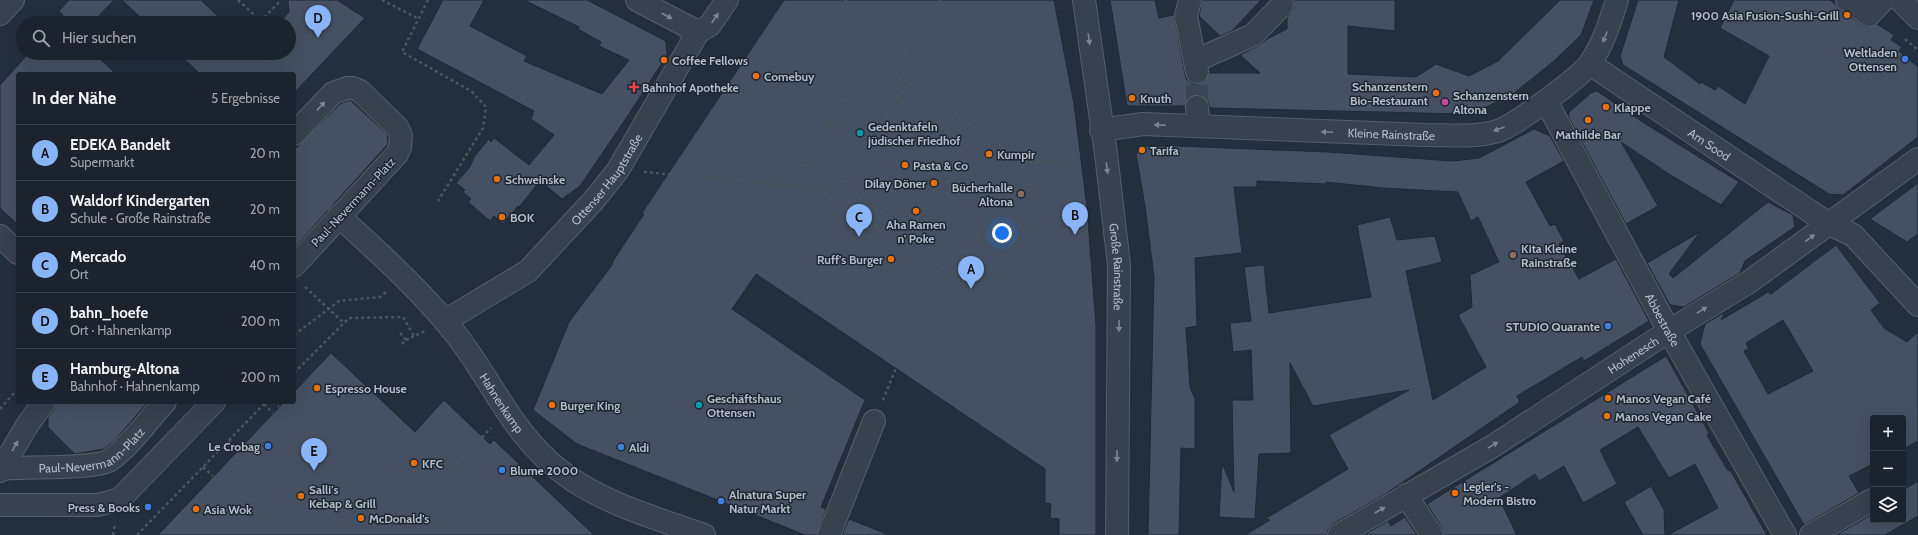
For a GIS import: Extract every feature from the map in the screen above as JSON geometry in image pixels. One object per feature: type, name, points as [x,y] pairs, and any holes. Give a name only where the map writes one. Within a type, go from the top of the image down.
[{"type":"street","points":[[0,14],[13,0]]},
{"type":"street","points":[[637,0],[698,32]]},
{"type":"street","name":"Ottenser Hauptstraße","points":[[445,321],[528,270],[594,200],[618,170],[698,32],[710,25],[727,0]]},
{"type":"street","name":"Große Rainstraße","points":[[1084,0],[1107,162],[1120,282],[1117,535]]},
{"type":"street","points":[[1190,0],[1186,16],[1196,67],[1253,35],[1282,5]]},
{"type":"street","name":"Kleine Rainstraße","points":[[1102,130],[1198,117],[1425,135],[1468,135],[1499,131],[1546,102],[1590,64],[1605,39],[1617,0]]},
{"type":"street","points":[[1846,0],[1869,15],[1883,0]]},
{"type":"street","points":[[1900,0],[1918,18]]},
{"type":"street","name":"Am Sood","points":[[1590,64],[1829,224],[1853,235],[1918,305]]},
{"type":"street","name":"Paul-Nevermann-Platz","points":[[296,132],[333,93],[347,88],[360,91],[397,127],[401,135],[400,148],[397,154],[339,216],[298,275]]},
{"type":"street","name":"Abbestraße","points":[[1546,102],[1669,330],[1785,535]]},
{"type":"street","name":"Hohenesch","points":[[1339,535],[1526,425],[1669,330],[1749,282],[1918,159]]},
{"type":"street","name":"Hahnenkamp","points":[[339,216],[404,276],[445,321],[470,354],[506,412],[541,455],[575,482],[620,504],[676,527],[702,535]]},
{"type":"street","points":[[0,236],[16,251]]},
{"type":"street","name":"Paul-Nevermann-Platz","points":[[1,469],[28,424],[43,404]]},
{"type":"street","name":"Paul-Nevermann-Platz","points":[[1,469],[80,466],[109,461],[163,404]]},
{"type":"street","points":[[0,505],[98,505],[120,499],[212,404]]},
{"type":"street","points":[[829,535],[874,422]]},
{"type":"street","points":[[1406,495],[1432,535]]},
{"type":"street","points":[[1811,535],[1870,501]]},
{"type":"path","points":[[238,0],[256,16]]},
{"type":"path","points":[[266,16],[281,0]]},
{"type":"path","points":[[382,0],[418,19]]},
{"type":"path","points":[[428,0],[402,52],[471,91],[486,107],[483,128],[438,201]]},
{"type":"path","points":[[846,0],[878,62],[892,72],[1026,162],[1073,160]]},
{"type":"path","points":[[892,72],[940,0]]},
{"type":"path","points":[[1782,21],[1791,0]]},
{"type":"path","points":[[796,186],[878,62]]},
{"type":"path","points":[[842,196],[798,168],[828,122],[864,68],[908,96]]},
{"type":"path","points":[[896,88],[908,82]]},
{"type":"path","points":[[831,198],[908,82]]},
{"type":"path","points":[[870,114],[883,94]]},
{"type":"path","points":[[896,99],[990,159]]},
{"type":"path","points":[[828,122],[853,138]]},
{"type":"path","points":[[342,178],[374,135],[369,130]]},
{"type":"path","points":[[818,190],[838,160]]},
{"type":"path","points":[[890,383],[896,368],[952,274],[1026,162]]},
{"type":"path","points":[[668,174],[796,186],[818,190],[952,274]]},
{"type":"path","points":[[826,195],[829,188]]},
{"type":"path","points":[[860,198],[933,244]]},
{"type":"path","points":[[298,275],[328,309],[344,323]]},
{"type":"path","points":[[296,333],[339,301],[380,297],[404,276]]},
{"type":"path","points":[[296,372],[349,318],[403,317],[414,336]]},
{"type":"path","points":[[401,345],[406,340],[445,321]]},
{"type":"path","points":[[400,333],[406,340]]},
{"type":"path","points":[[0,408],[14,393]]},
{"type":"path","points":[[78,404],[71,414],[71,427],[80,433],[94,435],[107,434]]},
{"type":"path","points":[[138,535],[264,404]]},
{"type":"path","points":[[266,404],[273,413]]},
{"type":"path","points":[[275,404],[279,407]]},
{"type":"path","points":[[453,468],[506,412]]},
{"type":"path","points":[[229,440],[238,450]]},
{"type":"path","points":[[203,467],[213,476]]},
{"type":"path","points":[[242,477],[249,483]]},
{"type":"building","points":[[69,0],[114,0],[99,16],[62,16],[63,15],[59,11]]},
{"type":"building","points":[[122,0],[201,0],[218,16],[139,16]]},
{"type":"building","points":[[288,0],[337,0],[365,18],[296,91],[296,72],[198,72],[185,60],[296,60],[296,16],[285,16],[289,12]]},
{"type":"building","points":[[443,0],[484,0],[470,26],[527,56],[524,61],[602,94],[629,60],[599,46],[601,42],[578,29],[579,27],[524,0],[587,0],[666,41],[667,55],[580,186],[562,199],[540,181],[503,224],[494,216],[490,221],[468,202],[471,199],[463,192],[465,190],[456,183],[470,167],[474,157],[489,139],[491,142],[494,138],[529,165],[554,135],[531,119],[534,111],[417,49]]},
{"type":"building","points":[[784,0],[1054,0],[1074,104],[1087,207],[1096,325],[1096,535],[1059,535],[1059,519],[1050,518],[1051,504],[1045,503],[1045,469],[756,274],[732,309],[865,400],[821,507],[826,509],[817,535],[805,535],[577,444],[533,410],[569,322],[612,265],[613,261],[644,214],[642,213]]},
{"type":"building","points":[[1110,0],[1155,0],[1159,18],[1174,15],[1186,79],[1193,84],[1199,84],[1205,81],[1209,73],[1260,73],[1240,55],[1287,29],[1287,18],[1294,8],[1293,0],[1395,0],[1395,31],[1348,26],[1348,74],[1416,77],[1436,64],[1469,76],[1498,61],[1560,0],[1594,0],[1581,35],[1554,61],[1513,94],[1482,109],[1465,114],[1210,108],[1207,99],[1196,95],[1189,97],[1185,106],[1127,106]]},
{"type":"building","points":[[1202,0],[1261,0],[1232,31],[1220,36],[1199,16]]},
{"type":"building","points":[[1638,0],[1679,0],[1664,57],[1700,84],[1701,82],[1715,90],[1718,86],[1745,104],[1769,56],[1720,28],[1734,0],[1830,0],[1840,10],[1862,25],[1868,27],[1877,24],[1894,35],[1891,40],[1902,47],[1899,51],[1918,67],[1918,137],[1843,195],[1829,194],[1623,65],[1620,56]]},
{"type":"building","points":[[23,60],[101,60],[114,72],[16,72],[16,223],[0,208],[0,85]]},
{"type":"building","points":[[1597,91],[1641,121],[1739,182],[1721,205],[1669,174],[1621,142],[1658,206],[1626,224],[1568,116],[1569,112],[1591,93]]},
{"type":"building","points":[[350,100],[387,134],[388,144],[296,246],[296,148],[340,104]]},
{"type":"building","points":[[1534,129],[1550,136],[1564,161],[1526,182],[1550,226],[1555,224],[1564,241],[1559,244],[1579,279],[1616,259],[1649,321],[1584,361],[1582,357],[1517,396],[1520,402],[1384,495],[1333,524],[1328,529],[1327,535],[1245,535],[1270,520],[1265,519],[1348,469],[1329,435],[1409,390],[1313,406],[1290,363],[1291,453],[1259,454],[1255,519],[1219,517],[1222,463],[1234,492],[1232,400],[1253,400],[1251,350],[1233,352],[1230,323],[1251,321],[1244,267],[1264,265],[1269,313],[1371,297],[1357,225],[1390,217],[1397,240],[1435,236],[1442,262],[1406,271],[1433,400],[1486,367],[1458,315],[1472,307],[1470,275],[1499,262],[1478,217],[1471,221],[1458,192],[1383,188],[1326,182],[1326,184],[1257,181],[1257,187],[1234,187],[1242,253],[1195,258],[1197,326],[1186,328],[1190,387],[1195,399],[1195,449],[1181,448],[1179,535],[1148,535],[1154,277],[1145,206],[1136,154],[1144,146],[1177,146],[1328,152],[1452,161],[1479,158]]},
{"type":"building","points":[[1918,183],[1918,234],[1907,242],[1870,219]]},
{"type":"building","points":[[1768,202],[1793,215],[1795,227],[1745,261],[1740,273],[1684,307],[1670,305],[1647,263],[1700,232],[1669,274],[1673,278]]},
{"type":"building","points":[[1836,245],[1880,303],[1871,310],[1884,328],[1907,342],[1918,332],[1918,441],[1906,447],[1906,415],[1870,415],[1870,466],[1849,476],[1859,493],[1804,525],[1700,344],[1705,324],[1725,312],[1721,320],[1768,292],[1771,294]],"holes":[[[1783,320],[1813,371],[1768,394],[1744,351],[1749,349],[1746,343]]]},
{"type":"building","points":[[331,353],[415,432],[444,400],[490,444],[494,440],[594,535],[158,535],[282,404],[296,404],[296,390]]},
{"type":"building","points":[[1666,356],[1709,433],[1707,435],[1728,471],[1730,470],[1767,535],[1668,535],[1718,508],[1695,464],[1669,478],[1638,427],[1600,450],[1617,484],[1583,503],[1564,466],[1539,481],[1535,474],[1499,498],[1517,535],[1444,535],[1442,528],[1427,504]]},
{"type":"building","points":[[55,404],[146,404],[115,440],[104,449],[75,454],[48,427],[48,417],[54,409]]},
{"type":"building","points":[[1918,481],[1918,516],[1906,523],[1906,488]]},
{"type":"building","points":[[1651,486],[1664,510],[1665,535],[1643,535],[1624,502]]},
{"type":"building","points":[[1870,516],[1870,523],[1906,523],[1885,535],[1836,535]]},
{"type":"building","points":[[1405,517],[1417,535],[1364,535],[1388,521],[1391,526]]},
{"type":"building","points":[[849,519],[887,534],[887,535],[842,535]]},
{"type":"tunnel","points":[[1197,72],[1197,107]]},
{"type":"place","name":"1900 Asia Fusion-Sushi-Grill","points":[[1847,15]]},
{"type":"place","name":"bahn_hoefe","points":[[318,38]]},
{"type":"place","name":"Weltladen Ottensen","points":[[1905,59]]},
{"type":"place","name":"Coffee Fellows","points":[[664,60]]},
{"type":"place","name":"Comebuy","points":[[756,76]]},
{"type":"place","name":"Bahnhof Apotheke","points":[[634,87]]},
{"type":"place","name":"Schanzenstern Bio-Restaurant","points":[[1436,93]]},
{"type":"place","name":"Knuth","points":[[1132,98]]},
{"type":"place","name":"Schanzenstern Altona","points":[[1445,102]]},
{"type":"place","name":"Klappe","points":[[1606,107]]},
{"type":"place","name":"Mathilde Bar","points":[[1588,120]]},
{"type":"place","name":"Gedenktafeln jüdischer Friedhof","points":[[860,133]]},
{"type":"place","name":"Tarifa","points":[[1142,150]]},
{"type":"place","name":"Kumpir","points":[[989,154]]},
{"type":"place","name":"Pasta & Co","points":[[905,165]]},
{"type":"place","name":"Schweinske","points":[[497,179]]},
{"type":"place","name":"Dilay Döner","points":[[934,183]]},
{"type":"place","name":"Bücherhalle Altona","points":[[1021,194]]},
{"type":"place","name":"Aha Ramen n' Poke","points":[[916,211]]},
{"type":"place","name":"BOK","points":[[502,217]]},
{"type":"place","name":"Waldorf Kindergarten","points":[[1075,235]]},
{"type":"place","name":"Mercado","points":[[859,237]]},
{"type":"place","name":"Kita Kleine Rainstraße","points":[[1513,255]]},
{"type":"place","name":"Ruff's Burger","points":[[891,259]]},
{"type":"place","name":"EDEKA Bandelt","points":[[971,289]]},
{"type":"place","name":"STUDIO Quarante","points":[[1608,326]]},
{"type":"place","name":"Espresso House","points":[[317,388]]},
{"type":"place","name":"Manos Vegan Café","points":[[1608,398]]},
{"type":"place","name":"Burger King","points":[[552,405]]},
{"type":"place","name":"Geschäftshaus Ottensen","points":[[699,405]]},
{"type":"place","name":"Manos Vegan Cake","points":[[1607,416]]},
{"type":"place","name":"Le Crobag","points":[[268,446]]},
{"type":"place","name":"Aldi","points":[[621,447]]},
{"type":"place","name":"KFC","points":[[414,463]]},
{"type":"place","name":"Blume 2000","points":[[502,470]]},
{"type":"place","name":"Hamburg-Altona","points":[[314,471]]},
{"type":"place","name":"Legler's - Modern Bistro","points":[[1455,493]]},
{"type":"place","name":"Salli's Kebap & Grill","points":[[301,496]]},
{"type":"place","name":"Alnatura Super Natur Markt","points":[[721,501]]},
{"type":"place","name":"Press & Books","points":[[148,507]]},
{"type":"place","name":"Asia Wok","points":[[196,509]]},
{"type":"place","name":"McDonald's","points":[[361,518]]}]
